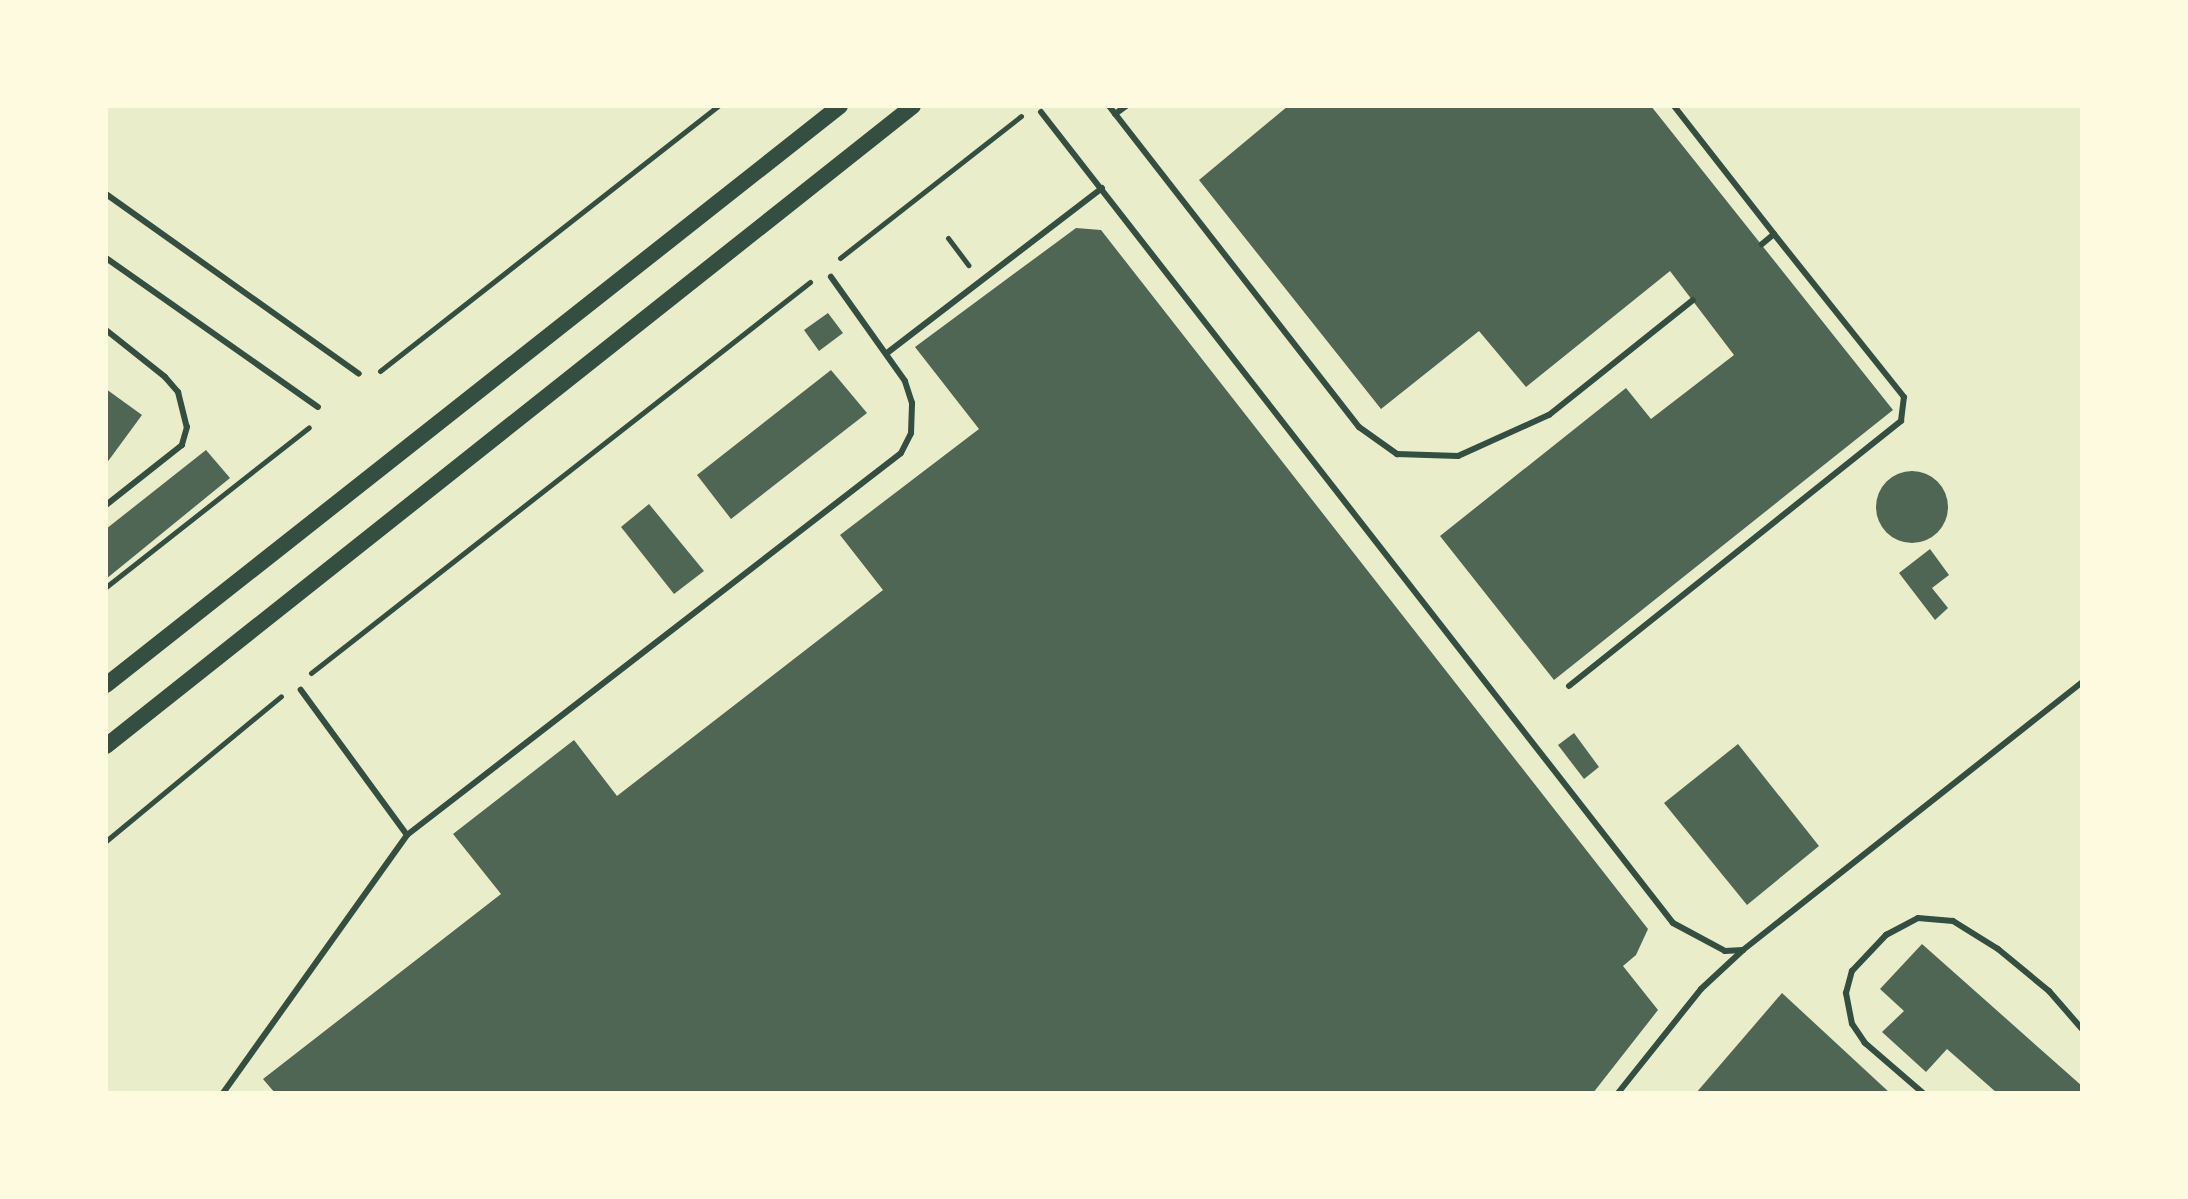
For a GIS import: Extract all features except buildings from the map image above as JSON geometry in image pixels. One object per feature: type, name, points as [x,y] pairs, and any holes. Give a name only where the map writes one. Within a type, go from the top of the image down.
[{"type":"main road","points":[[106,685],[840,106]]},
{"type":"main road","points":[[106,746],[913,106]]},
{"type":"lane","points":[[1109,106],[1359,427],[1397,454],[1458,456],[1549,415],[1693,300]]},
{"type":"lane","points":[[1115,114],[1126,106]]},
{"type":"lane","points":[[1569,686],[1901,421],[1904,397],[1674,106]]},
{"type":"lane","points":[[1041,112],[1673,923],[1725,951],[1743,950]]},
{"type":"lane","points":[[887,353],[1102,188]]},
{"type":"lane","points":[[106,194],[359,374]]},
{"type":"lane","points":[[1762,244],[1774,234]]},
{"type":"lane","points":[[106,258],[318,407]]},
{"type":"lane","points":[[223,1093],[407,835],[901,453],[911,433],[912,403],[887,353],[831,277]]},
{"type":"lane","points":[[106,330],[165,377],[178,392],[187,427],[182,445],[106,505]]},
{"type":"lane","points":[[1618,1093],[1701,989],[1743,950],[2082,682]]},
{"type":"lane","points":[[301,690],[407,835]]},
{"type":"lane","points":[[1923,1093],[1865,1043],[1852,1024],[1846,993],[1852,971],[1886,935],[1918,918],[1953,921],[1998,949],[2049,991],[2082,1029]]},
{"type":"path","points":[[368,381],[718,106]]},
{"type":"path","points":[[837,260],[1034,106]]},
{"type":"path","points":[[948,238],[981,281]]},
{"type":"path","points":[[308,675],[813,279]]},
{"type":"path","points":[[106,587],[318,420]]},
{"type":"path","points":[[106,841],[284,694]]}]
